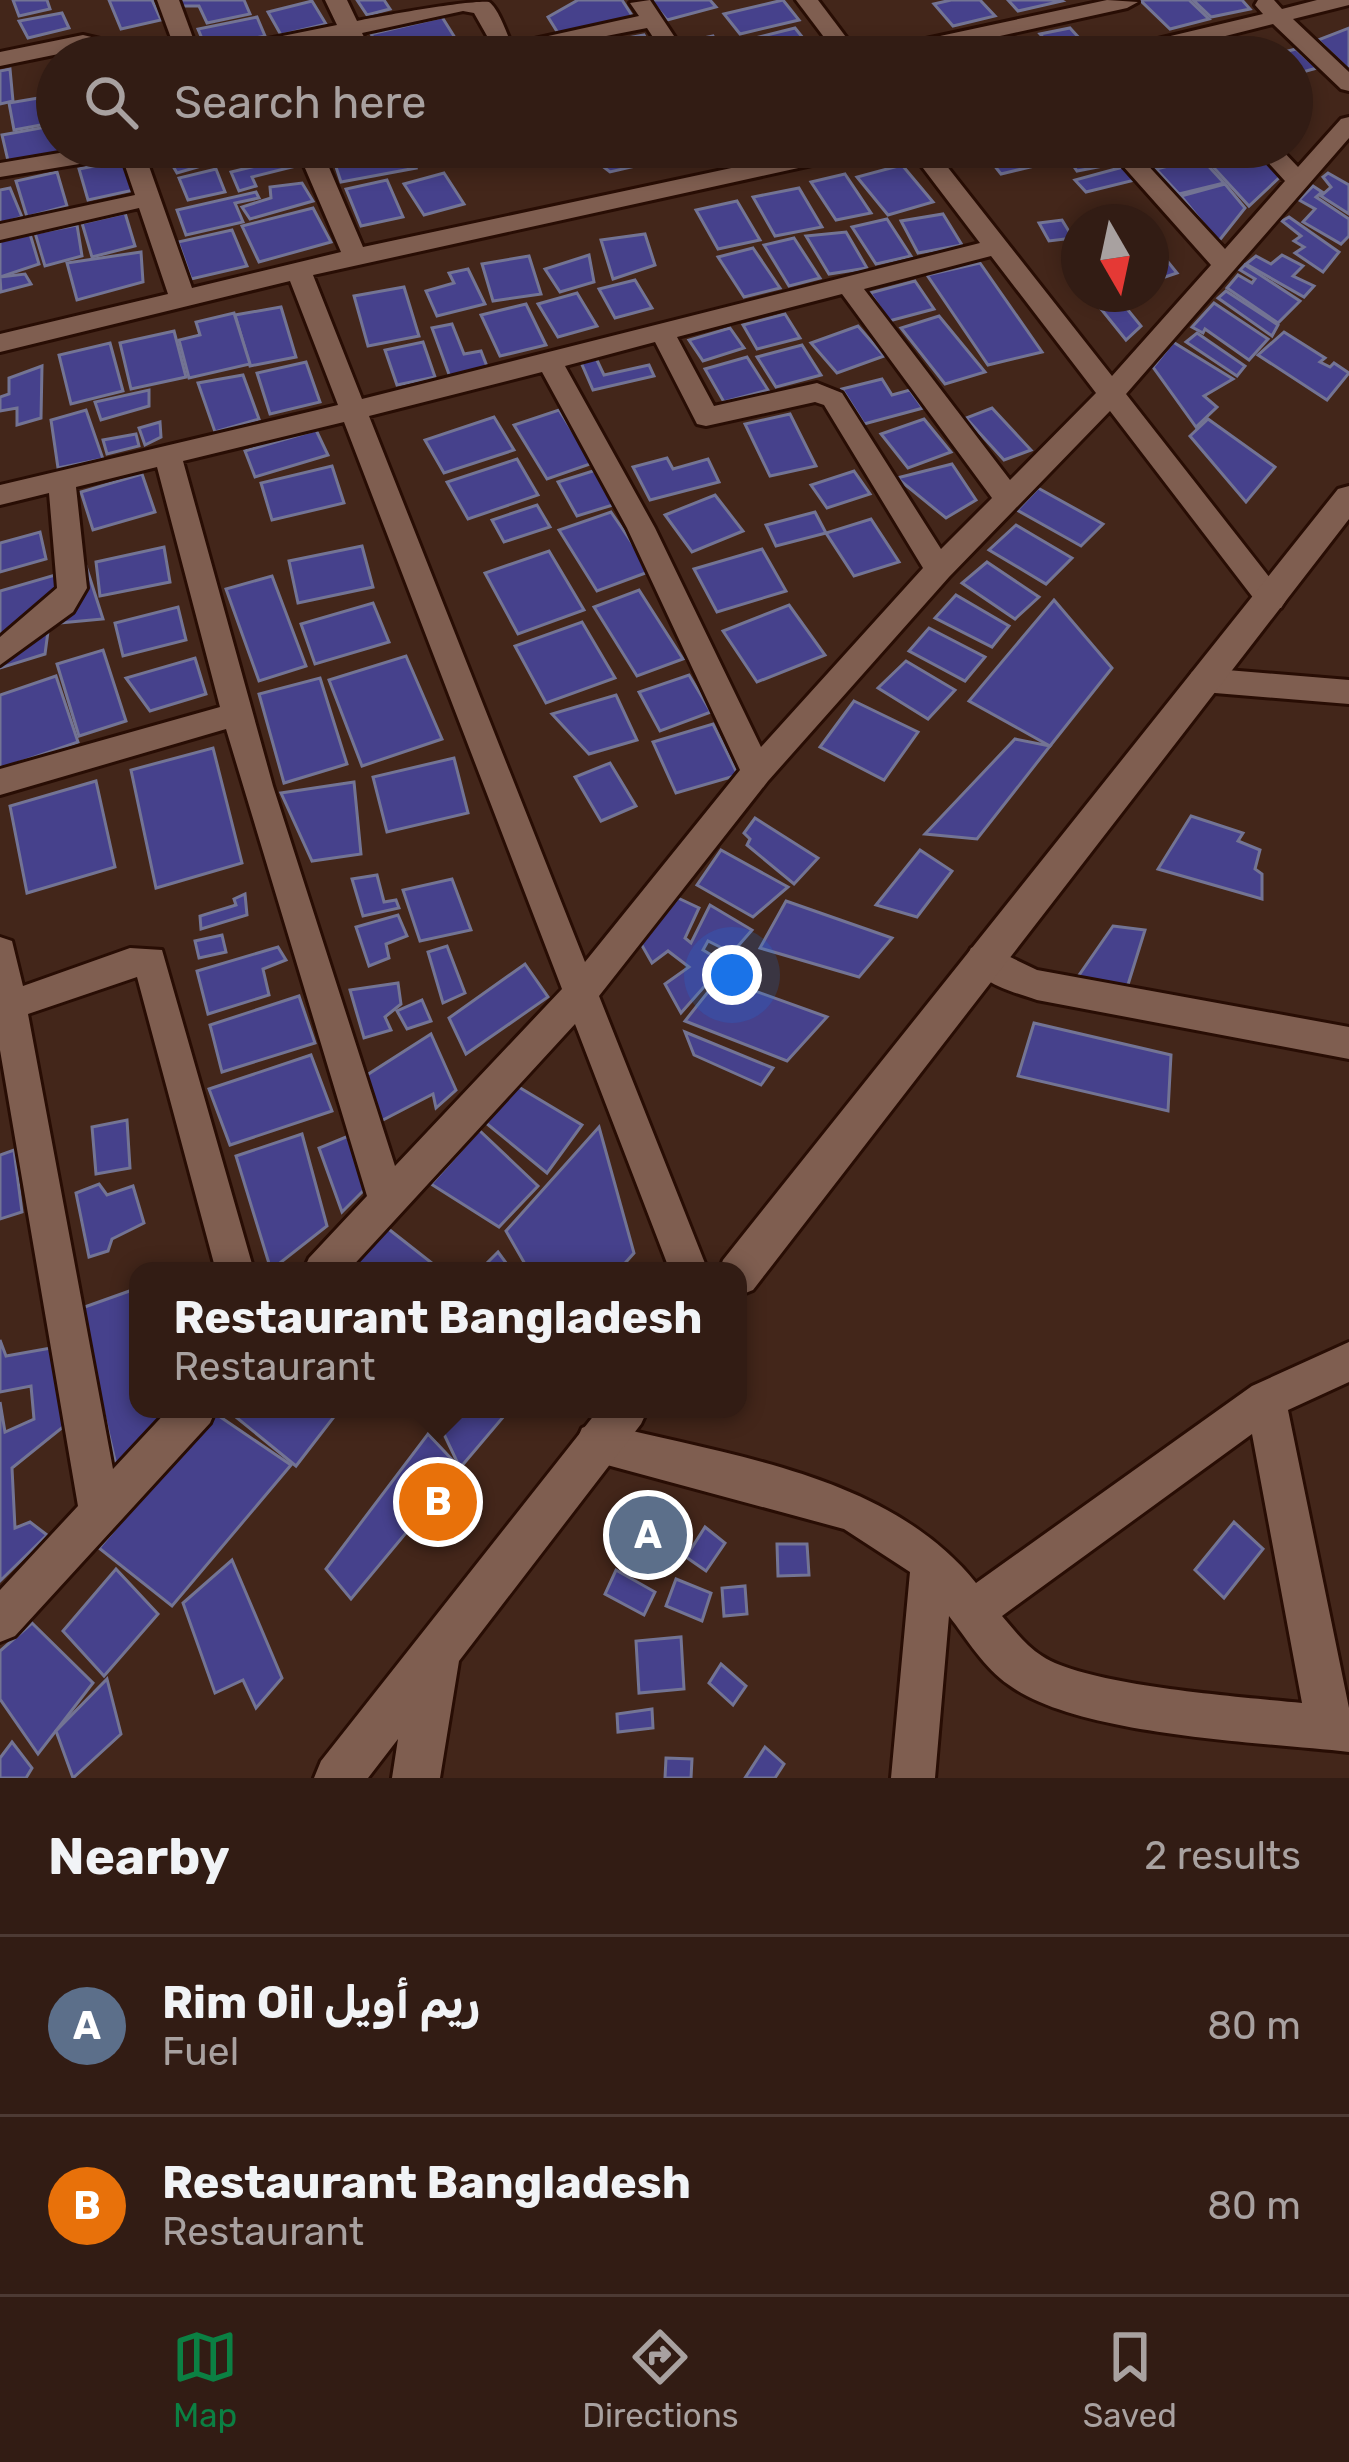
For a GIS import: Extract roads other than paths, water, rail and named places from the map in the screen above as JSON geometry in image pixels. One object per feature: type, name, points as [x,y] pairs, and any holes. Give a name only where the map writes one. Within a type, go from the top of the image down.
[{"type":"street","points":[[168,0],[181,36]]},
{"type":"street","points":[[336,0],[352,36]]},
{"type":"street","points":[[639,0],[663,36]]},
{"type":"street","points":[[807,0],[834,36]]},
{"type":"street","points":[[996,0],[1019,25]]},
{"type":"street","points":[[1261,0],[1299,36]]},
{"type":"street","points":[[970,36],[1019,25],[1149,25],[1279,17],[1343,0]]},
{"type":"street","points":[[319,36],[475,4],[482,7],[494,36]]},
{"type":"street","points":[[584,36],[652,20]]},
{"type":"street","points":[[1313,50],[1349,84]]},
{"type":"street","points":[[0,59],[36,52]]},
{"type":"street","points":[[1313,167],[1349,124]]},
{"type":"street","points":[[0,170],[36,164]]},
{"type":"street","points":[[138,168],[182,300]]},
{"type":"street","points":[[317,168],[356,257]]},
{"type":"street","points":[[0,343],[356,257],[764,168]]},
{"type":"street","points":[[936,168],[1271,600]]},
{"type":"street","points":[[1137,168],[1226,266]]},
{"type":"street","points":[[1286,168],[1300,183]]},
{"type":"street","points":[[330,1262],[581,993],[757,772],[939,569],[1112,393],[1312,168]]},
{"type":"street","points":[[0,232],[148,200]]},
{"type":"street","points":[[0,495],[356,410],[999,246]]},
{"type":"street","points":[[299,272],[686,1262]]},
{"type":"street","points":[[848,285],[1007,497]]},
{"type":"street","points":[[662,332],[706,417],[826,393],[939,569]]},
{"type":"street","points":[[549,361],[640,528],[757,772]]},
{"type":"street","points":[[167,454],[237,714],[387,1200]]},
{"type":"street","points":[[0,653],[63,604],[72,588],[61,479]]},
{"type":"street","points":[[747,1263],[1349,497]]},
{"type":"street","points":[[1203,680],[1349,692]]},
{"type":"street","points":[[0,782],[237,714]]},
{"type":"street","points":[[0,952],[100,1513]]},
{"type":"street","points":[[983,959],[1037,985],[1349,1042]]},
{"type":"street","points":[[9,1006],[130,963],[150,961],[233,1262]]},
{"type":"street","points":[[973,1611],[1266,1400],[1349,1362]]},
{"type":"street","points":[[338,1778],[611,1426],[851,1510],[932,1563],[1027,1673],[1059,1687],[1138,1703],[1339,1729],[1266,1400]]},
{"type":"street","points":[[0,1621],[188,1418]]},
{"type":"street","points":[[914,1778],[932,1563]]},
{"type":"street","points":[[416,1778],[436,1655]]},
{"type":"place","name":"Restaurant Bangladesh","points":[[438,1502]]},
{"type":"place","name":"Rim Oil ريم أويل","points":[[648,1535]]}]
